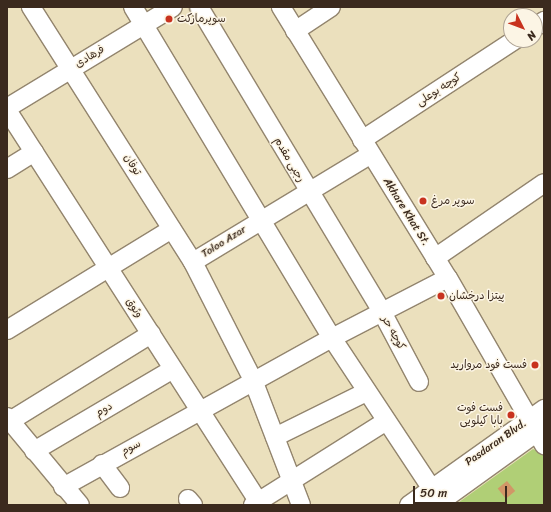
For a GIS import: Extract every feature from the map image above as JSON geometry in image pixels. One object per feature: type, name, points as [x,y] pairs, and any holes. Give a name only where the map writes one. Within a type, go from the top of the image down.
[{"type":"street","name":"توفان","points":[[31,7],[72,69],[193,262]]},
{"type":"street","points":[[133,7],[145,24],[332,338],[434,497]]},
{"type":"street","name":"فرهادی","points":[[7,109],[173,7]]},
{"type":"street","name":"رجبی مقدم","points":[[199,7],[307,191],[382,312]]},
{"type":"street","name":"Akhare Khat St.","points":[[281,7],[366,148],[540,427]]},
{"type":"street","points":[[295,31],[321,10]]},
{"type":"street","name":"کوچه بوعلی","points":[[366,148],[504,48]]},
{"type":"street","name":"وثوق","points":[[7,109],[200,409],[257,504]]},
{"type":"street","name":"Toloo Azar","points":[[301,505],[253,380],[193,262],[307,191],[366,148]]},
{"type":"street","points":[[7,169],[34,152]]},
{"type":"street","points":[[435,258],[544,183]]},
{"type":"street","points":[[7,330],[107,266],[172,229]]},
{"type":"street","points":[[382,312],[448,278]]},
{"type":"street","name":"کوچه حر","points":[[253,380],[382,312],[419,382]]},
{"type":"street","points":[[80,505],[63,487],[9,419],[151,334]]},
{"type":"street","name":"دوم","points":[[34,451],[173,368]]},
{"type":"street","name":"سوم","points":[[63,487],[253,380]]},
{"type":"street","points":[[275,437],[366,392]]},
{"type":"street","points":[[257,504],[385,422]]},
{"type":"street","name":"Pasdaran Blvd.","points":[[409,505],[434,497],[540,427]]},
{"type":"street","points":[[102,464],[120,488]]},
{"type":"green space","points":[[533,449],[544,454],[544,505],[455,505]]},
{"type":"building","points":[[507,481],[515,491],[506,499],[498,489]]},
{"type":"place","name":"سوپرمارکت","points":[[169,19]]},
{"type":"place","name":"سوپر مرغ","points":[[423,201]]},
{"type":"place","name":"پیتزا درخشان","points":[[441,296]]},
{"type":"place","name":"فست فود مروارید","points":[[535,365]]},
{"type":"place","name":"فست فوت بابا کیلویی","points":[[511,415]]}]
